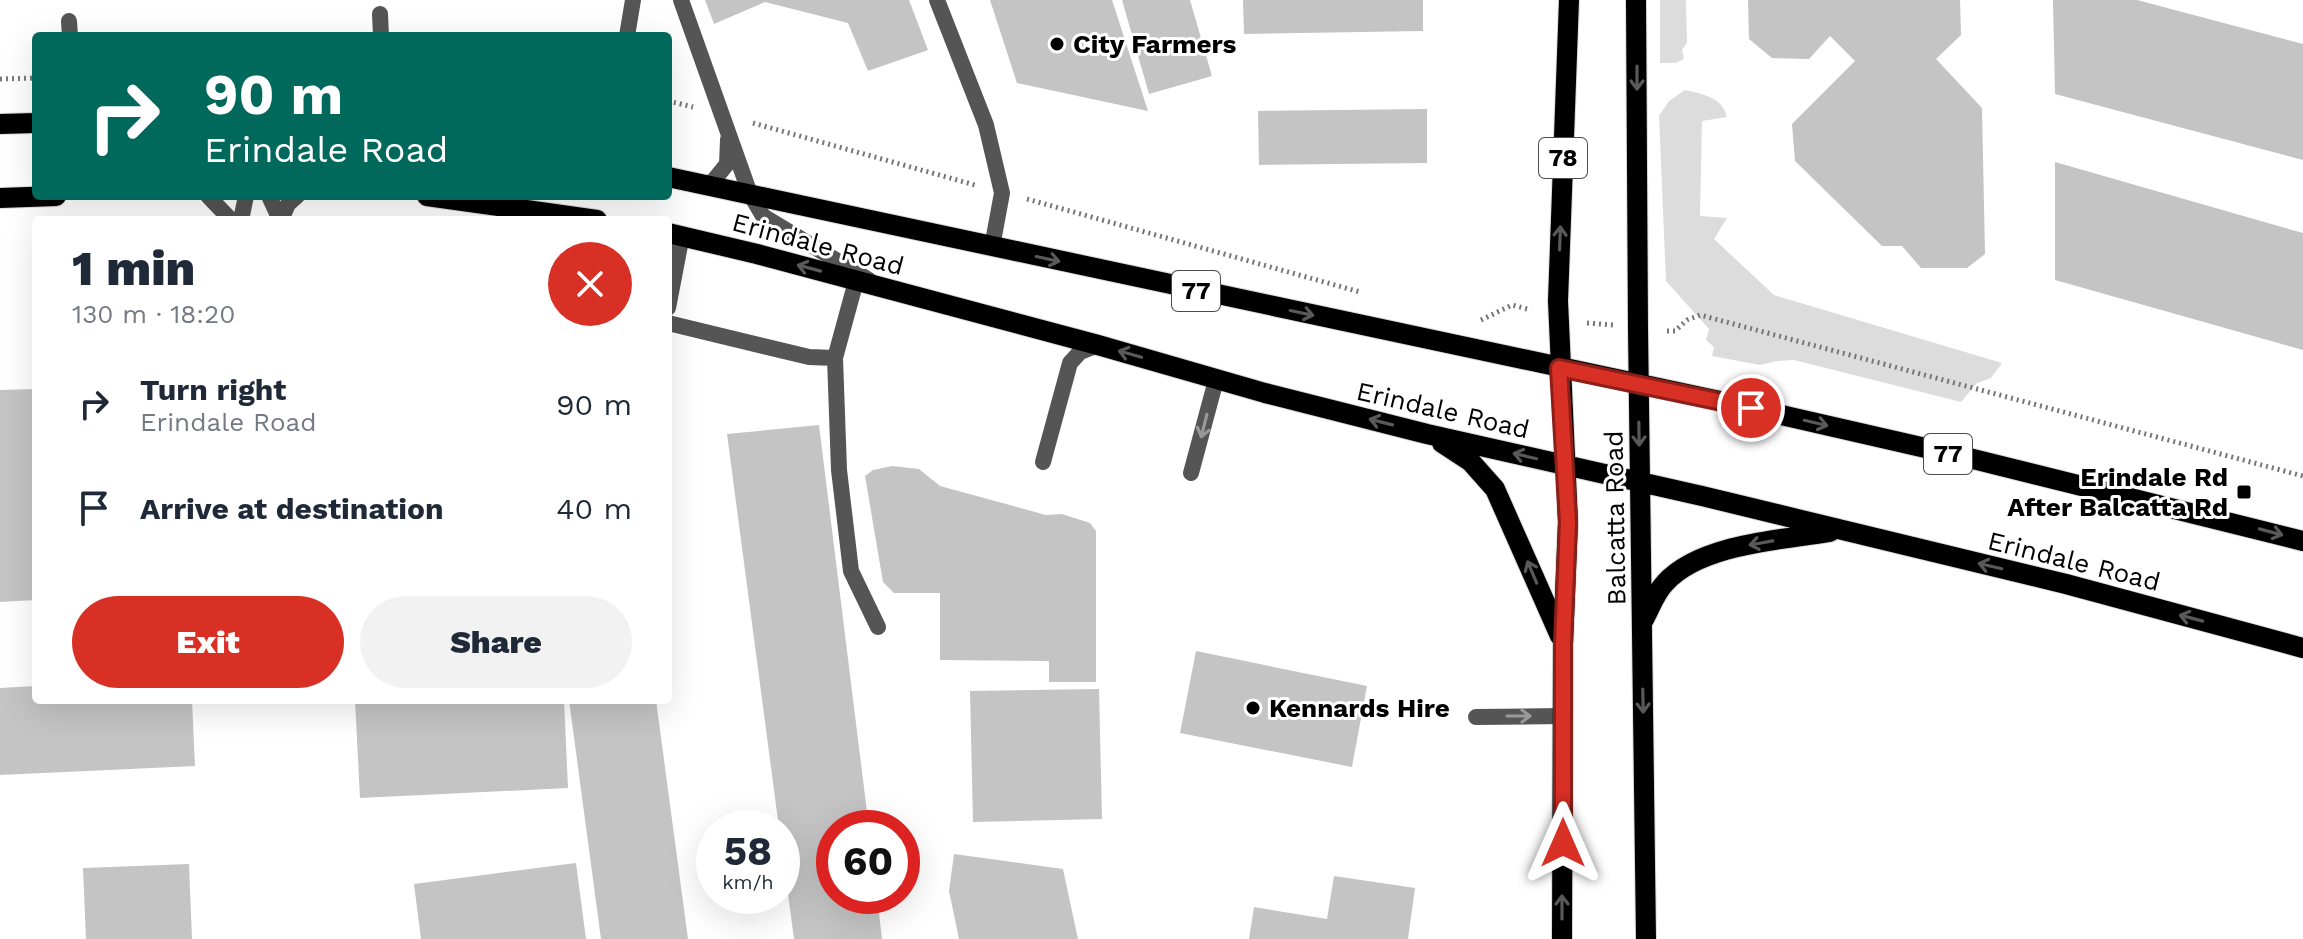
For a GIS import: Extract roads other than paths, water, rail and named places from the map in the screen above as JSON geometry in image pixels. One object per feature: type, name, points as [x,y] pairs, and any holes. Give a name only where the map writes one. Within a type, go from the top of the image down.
[{"type":"main road","name":"Balcatta Road","points":[[1562,939],[1563,644],[1568,522],[1558,301],[1569,0]]},
{"type":"main road","name":"Balcatta Road","points":[[1636,0],[1646,939]]},
{"type":"main road","points":[[0,124],[32,123]]},
{"type":"main road","name":"Erindale Road","points":[[672,178],[1720,401],[2303,541]]},
{"type":"main road","points":[[0,198],[32,197]]},
{"type":"main road","points":[[455,200],[569,216]]},
{"type":"main road","name":"Erindale Road","points":[[675,234],[1427,434],[2066,584],[2303,648]]},
{"type":"main road","points":[[1427,434],[1471,462],[1495,489],[1563,644]]},
{"type":"main road","points":[[1642,623],[1662,585],[1701,559],[1737,547],[1838,530]]},
{"type":"lane","points":[[628,32],[633,0]]},
{"type":"lane","points":[[681,0],[750,194],[763,216],[884,289]]},
{"type":"lane","points":[[937,0],[986,125],[1002,193],[992,247]]},
{"type":"lane","points":[[380,14],[381,32]]},
{"type":"lane","points":[[710,185],[727,164],[729,132]]},
{"type":"lane","points":[[212,200],[227,216]]},
{"type":"lane","points":[[672,266],[675,234]]},
{"type":"lane","points":[[856,281],[835,358],[839,470],[851,571],[878,627]]},
{"type":"lane","points":[[672,324],[809,357],[835,358]]},
{"type":"lane","points":[[1043,462],[1070,363],[1080,352],[1098,345]]},
{"type":"lane","points":[[1191,473],[1216,380]]},
{"type":"lane","points":[[1476,717],[1563,716]]},
{"type":"place","name":"City Farmers","points":[[1057,44]]},
{"type":"place","name":"Erindale Rd After Balcatta Rd","points":[[2244,492]]},
{"type":"place","name":"Kennards Hire","points":[[1253,708]]}]
